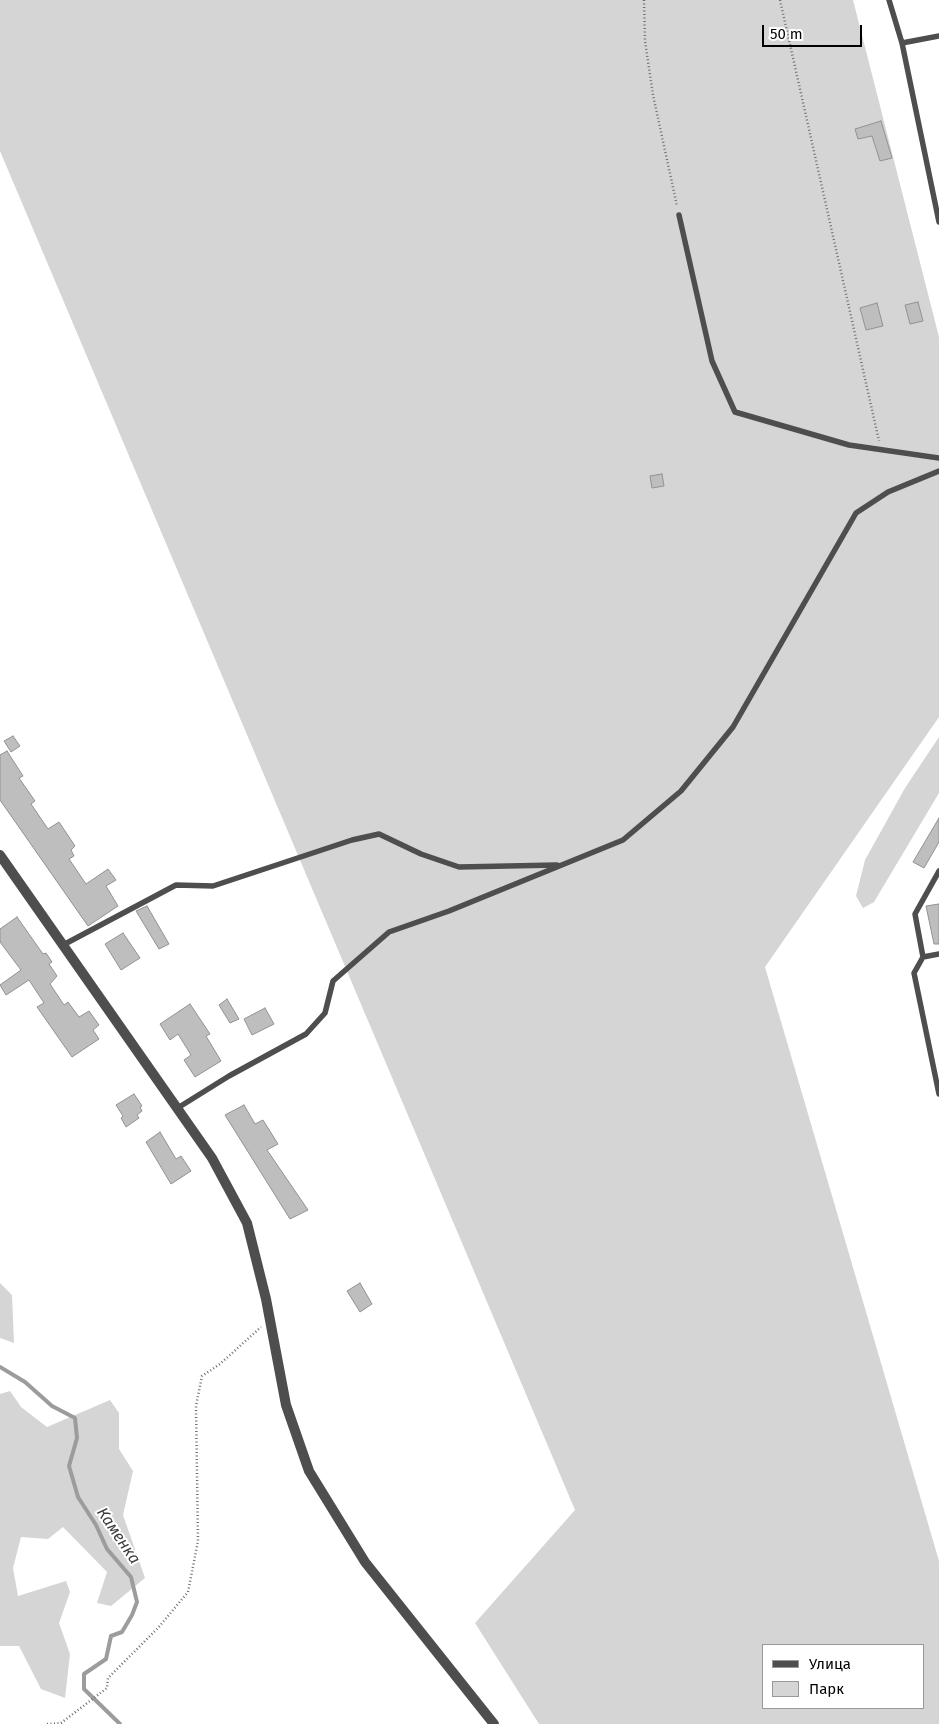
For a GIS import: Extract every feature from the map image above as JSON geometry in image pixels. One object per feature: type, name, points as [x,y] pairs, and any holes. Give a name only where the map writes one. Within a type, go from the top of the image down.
[{"type":"street","points":[[0,855],[212,1158],[247,1223],[270,1320],[286,1404],[309,1470],[365,1562],[494,1724]]},
{"type":"lane","points":[[889,0],[902,43],[939,222]]},
{"type":"lane","points":[[902,43],[939,36]]},
{"type":"lane","points":[[679,215],[714,366],[736,412],[849,445],[939,458]]},
{"type":"lane","points":[[176,1109],[229,1076],[306,1034],[325,1013],[333,981],[389,932],[449,911],[624,840],[681,791],[732,727],[856,513],[888,492],[939,471]]},
{"type":"lane","points":[[63,945],[176,885],[213,886],[352,840],[379,834],[421,854],[459,867],[562,865]]},
{"type":"lane","points":[[939,871],[914,914],[923,957],[914,973],[939,1094]]},
{"type":"lane","points":[[923,957],[939,954]]},
{"type":"path","points":[[644,0],[645,41],[653,94],[679,215]]},
{"type":"path","points":[[780,0],[881,450]]},
{"type":"path","points":[[47,1724],[61,1723],[107,1688],[108,1678],[158,1628],[188,1592],[198,1542],[196,1406],[202,1376],[220,1364],[237,1346],[270,1320]]},
{"type":"green space","points":[[0,0],[853,0],[939,337],[939,717],[765,967],[939,1561],[939,1724],[539,1724],[475,1623],[575,1510],[0,151]]},
{"type":"green space","points":[[939,737],[939,793],[874,902],[863,908],[856,896],[865,860],[905,788]]},
{"type":"green space","points":[[0,1283],[12,1295],[14,1343],[0,1338]]},
{"type":"green space","points":[[10,1391],[21,1407],[47,1427],[110,1400],[119,1413],[119,1449],[133,1471],[123,1515],[145,1578],[111,1606],[97,1603],[107,1572],[63,1527],[48,1539],[21,1537],[13,1568],[18,1596],[66,1581],[70,1592],[59,1623],[70,1654],[65,1698],[41,1689],[19,1646],[0,1646],[0,1394]]},
{"type":"building","points":[[881,121],[892,158],[880,161],[872,136],[858,139],[855,129]]},
{"type":"building","points":[[918,302],[923,321],[910,324],[905,305]]},
{"type":"building","points":[[877,303],[883,326],[866,330],[860,308]]},
{"type":"building","points":[[662,474],[664,486],[652,488],[650,476]]},
{"type":"building","points":[[13,736],[20,746],[11,752],[4,741]]},
{"type":"building","points":[[7,751],[23,776],[19,778],[35,801],[31,804],[48,829],[59,822],[75,846],[71,850],[74,856],[69,859],[86,884],[108,869],[116,880],[106,886],[118,906],[88,926],[0,800],[0,755]]},
{"type":"building","points":[[939,818],[939,842],[924,868],[913,862]]},
{"type":"building","points":[[939,904],[939,944],[934,944],[926,906]]},
{"type":"building","points":[[147,906],[169,944],[159,949],[136,911]]},
{"type":"building","points":[[17,917],[43,954],[46,953],[52,962],[49,964],[57,976],[50,984],[64,1005],[68,1002],[79,1017],[89,1011],[99,1025],[93,1030],[99,1039],[72,1057],[37,1007],[44,1003],[29,980],[6,995],[0,985],[21,970],[0,942],[0,929]]},
{"type":"building","points":[[123,933],[140,958],[121,970],[105,944]]},
{"type":"building","points":[[227,999],[239,1019],[230,1023],[219,1005]]},
{"type":"building","points":[[190,1004],[210,1034],[206,1036],[221,1061],[195,1077],[184,1060],[191,1055],[178,1034],[170,1040],[160,1024]]},
{"type":"building","points":[[265,1008],[274,1024],[252,1035],[244,1019]]},
{"type":"building","points":[[134,1094],[142,1106],[140,1107],[142,1111],[137,1115],[139,1118],[126,1127],[121,1118],[123,1116],[116,1105]]},
{"type":"building","points":[[244,1105],[255,1124],[263,1120],[278,1144],[267,1150],[308,1210],[290,1219],[225,1115]]},
{"type":"building","points":[[160,1132],[176,1159],[181,1156],[191,1171],[171,1184],[146,1142]]},
{"type":"building","points":[[360,1283],[372,1304],[360,1312],[347,1291]]},
{"type":"waterway","name":"Каменка","points":[[0,1367],[25,1382],[52,1406],[75,1418],[77,1438],[69,1466],[78,1497],[96,1525],[107,1549],[131,1577],[137,1602],[132,1615],[122,1632],[111,1636],[106,1659],[84,1674],[84,1689],[120,1724]]}]
